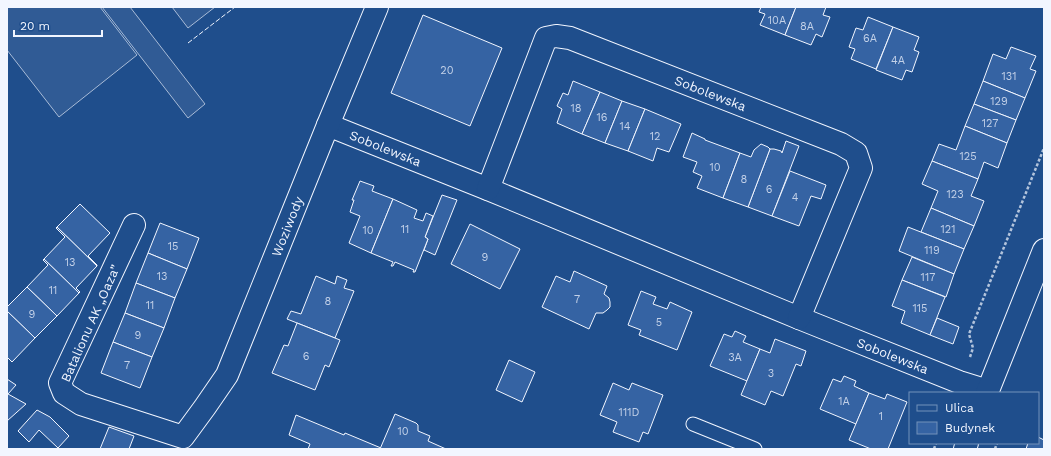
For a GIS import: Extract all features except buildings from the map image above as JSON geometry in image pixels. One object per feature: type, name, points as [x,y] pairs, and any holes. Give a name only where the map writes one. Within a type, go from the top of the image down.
[{"type":"street","name":"Woziwody","points":[[183,437],[206,408],[227,375],[377,7]]},
{"type":"street","name":"Sobolewska","points":[[488,189],[546,38],[556,36],[570,38],[841,144],[856,153],[861,168],[799,318]]},
{"type":"street","name":"Sobolewska","points":[[328,125],[488,189],[799,318],[988,392]]},
{"type":"street","name":"Batalionu AK „Oaza”","points":[[134,225],[60,383],[64,393],[81,404],[183,437]]},
{"type":"street","points":[[988,392],[1037,285],[1044,250]]},
{"type":"lane","points":[[693,424],[755,449]]},
{"type":"path","points":[[960,382],[973,348],[969,334],[1044,148]]},
{"type":"shaded area","points":[[7,7],[100,7],[137,55],[59,117],[7,50]]},
{"type":"shaded area","points":[[102,7],[130,7],[205,104],[188,118]]},
{"type":"shaded area","points":[[172,7],[215,7],[188,28]]},
{"type":"fence","points":[[188,43],[235,7]]}]
